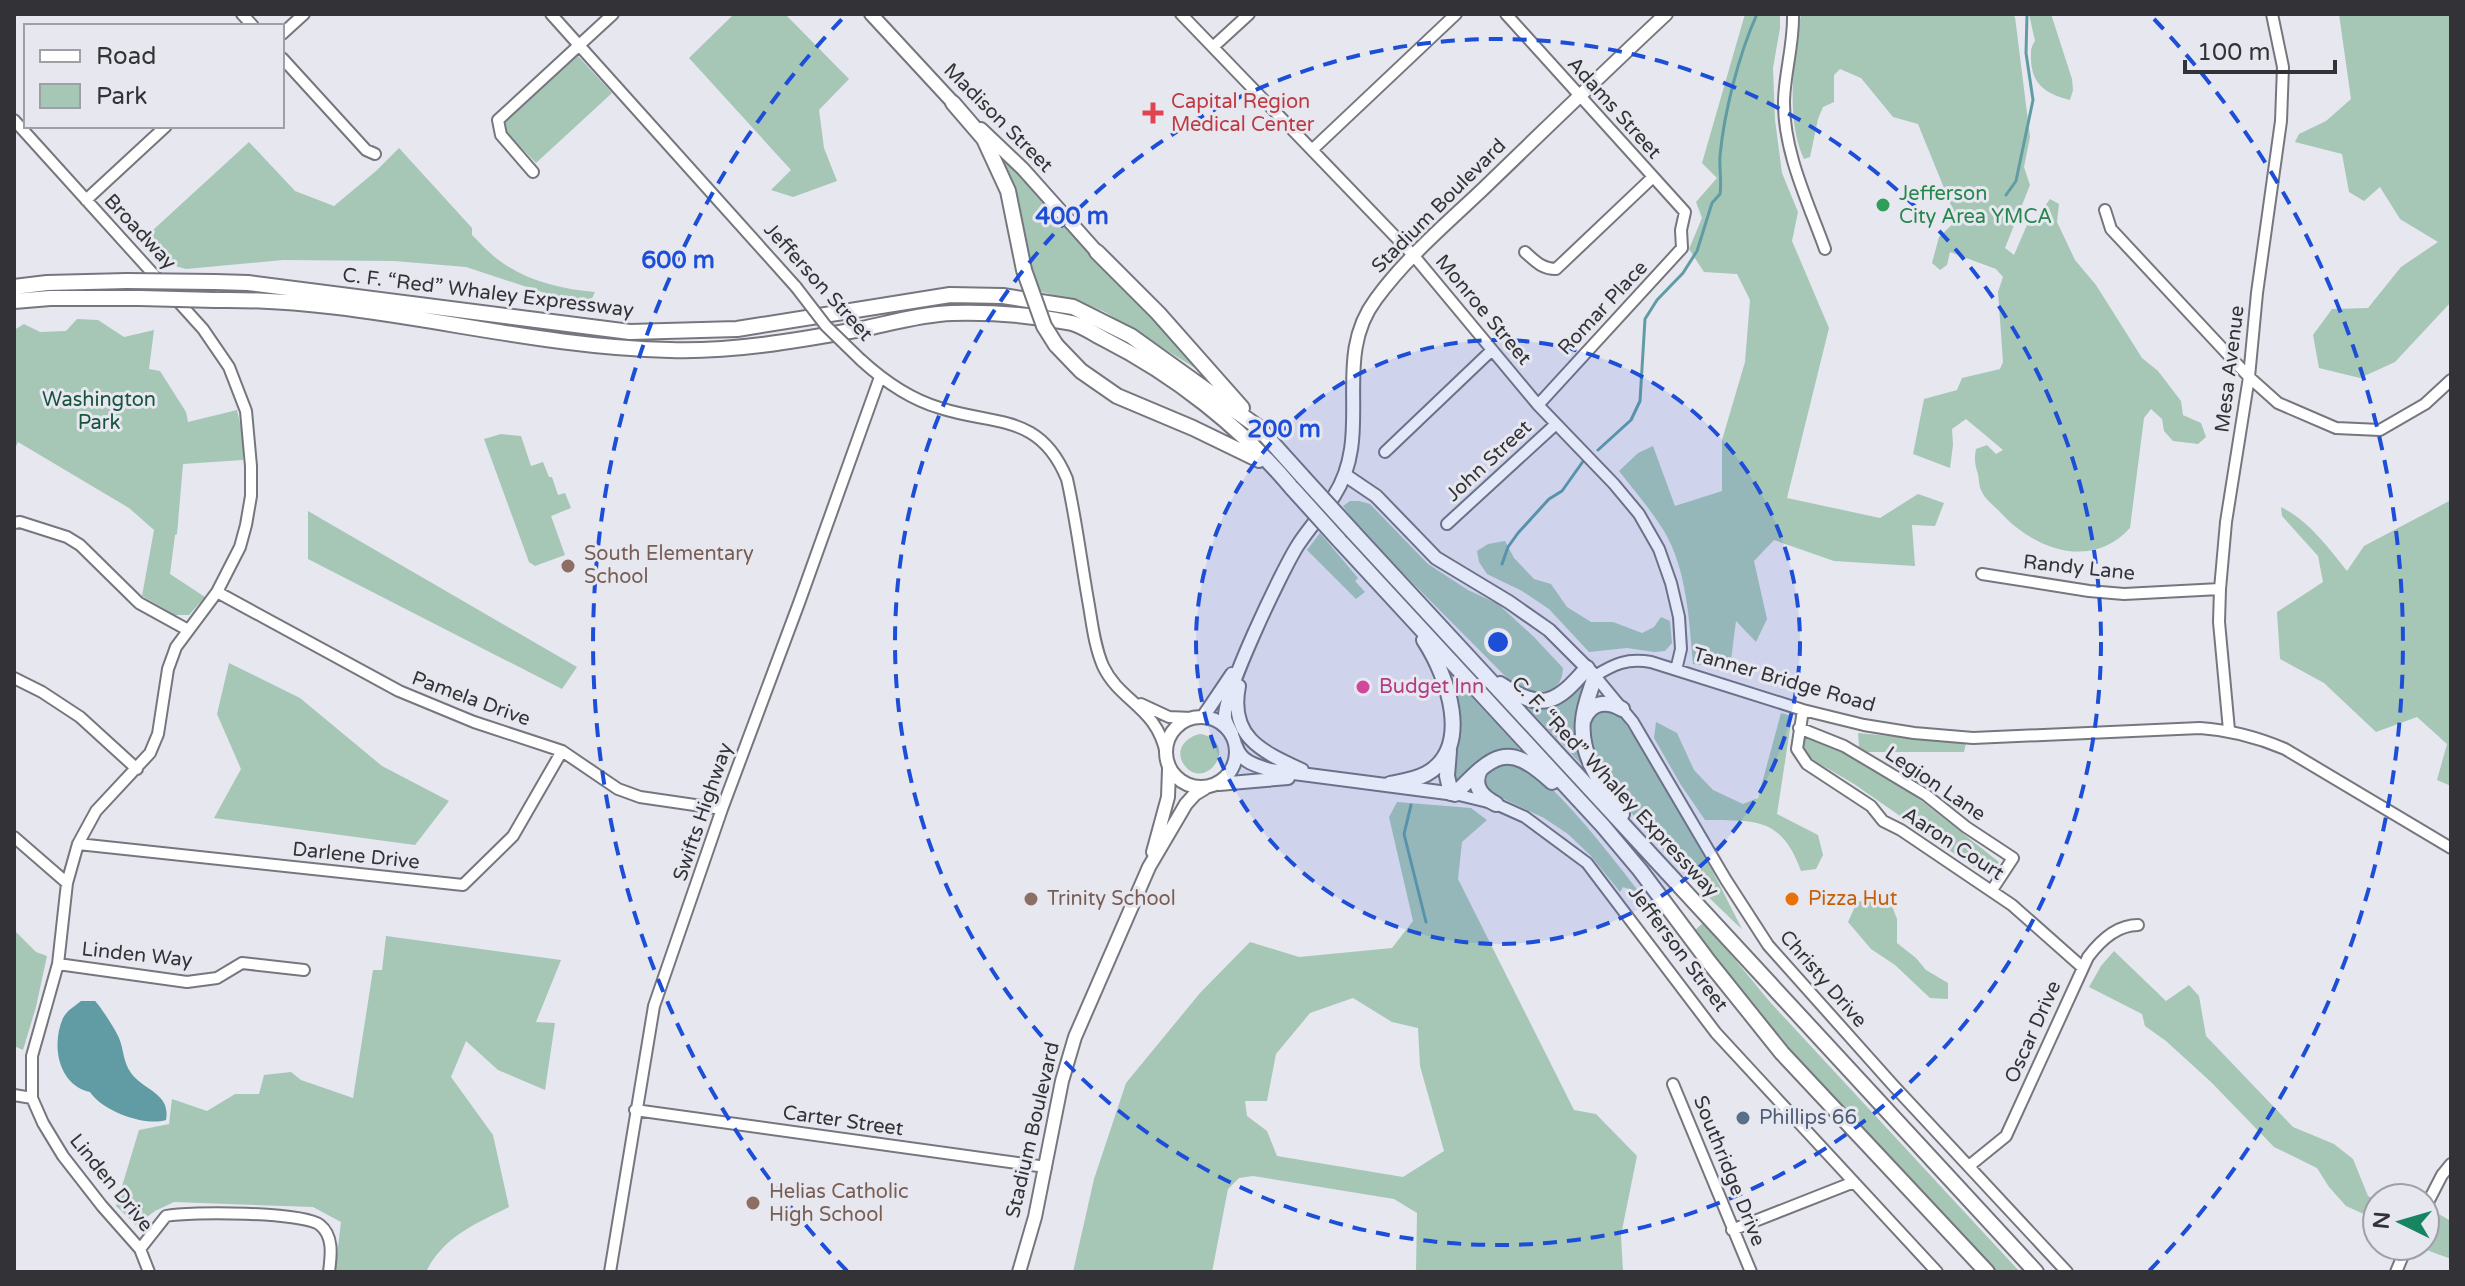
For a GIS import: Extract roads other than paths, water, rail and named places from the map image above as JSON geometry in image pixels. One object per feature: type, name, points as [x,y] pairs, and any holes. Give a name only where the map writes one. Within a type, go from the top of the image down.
[{"type":"highway","points":[[953,103],[984,139],[1008,191],[1024,270],[1044,326],[1056,345],[1081,371],[1117,396],[1274,467]]},
{"type":"highway","points":[[1097,252],[1158,313],[1258,427]]},
{"type":"highway","name":"C. F. “Red” Whaley Expressway","points":[[14,287],[127,281],[248,283],[630,332],[737,329],[950,295],[1003,296],[1073,307],[1131,336],[1258,427],[2036,1272]]},
{"type":"highway","name":"C. F. “Red” Whaley Expressway","points":[[14,301],[50,298],[256,299],[339,308],[586,345],[673,351],[782,343],[949,313],[1007,315],[1075,324],[1142,358],[1208,406],[1274,467],[1603,826],[1782,1053],[1987,1272]]},
{"type":"highway","points":[[1402,606],[1432,652],[1446,681],[1452,720],[1447,776],[1453,794],[1491,760],[1502,757],[1526,760],[1603,826]]},
{"type":"highway","points":[[1483,673],[1524,698],[1546,701],[1562,695],[1591,672]]},
{"type":"highway","points":[[1591,672],[1582,723],[1587,758],[1600,783],[1652,857]]},
{"type":"highway","points":[[1582,723],[1586,713],[1599,704],[1614,704],[1622,709]]},
{"type":"highway","points":[[1390,784],[1426,774],[1440,762],[1450,747]]},
{"type":"highway","points":[[1481,769],[1477,776],[1479,791],[1496,804]]},
{"type":"main road","name":"Madison Street","points":[[871,14],[953,103],[1023,169],[1097,252]]},
{"type":"main road","name":"Stadium Boulevard","points":[[1251,645],[1281,574],[1307,531],[1334,497],[1345,475],[1355,427],[1352,367],[1356,343],[1369,308],[1414,256],[1666,14]]},
{"type":"main road","points":[[1345,475],[1376,496],[1436,558],[1549,630],[1591,672]]},
{"type":"main road","points":[[1251,645],[1225,717],[1239,754],[1256,766],[1315,776]]},
{"type":"main road","points":[[1197,718],[1251,645]]},
{"type":"main road","points":[[1243,664],[1236,701],[1240,723],[1268,754],[1315,776]]},
{"type":"main road","points":[[1197,718],[1215,719],[1225,725],[1234,740],[1237,757],[1233,768],[1226,778],[1195,794],[1186,804],[1149,867],[1168,797],[1167,742],[1181,723],[1197,718]]},
{"type":"main road","points":[[1167,759],[1174,775],[1194,787],[1315,776]]},
{"type":"main road","name":"Jefferson Street","points":[[1315,776],[1453,794]]},
{"type":"main road","name":"Stadium Boulevard","points":[[1019,1272],[1035,1217],[1062,1081],[1075,1037],[1149,867]]},
{"type":"street","points":[[284,32],[304,14]]},
{"type":"street","name":"Jefferson Street","points":[[551,14],[796,287],[826,326],[880,377],[909,396],[941,409],[1008,422],[1049,447],[1067,479],[1093,631],[1104,667],[1156,724],[1167,759]]},
{"type":"street","points":[[533,172],[501,135],[498,120],[613,14]]},
{"type":"street","name":"Monroe Street","points":[[1181,14],[1414,256],[1538,405],[1639,514],[1659,549],[1671,583],[1679,617],[1681,649],[1676,670]]},
{"type":"street","points":[[1213,47],[1249,14]]},
{"type":"street","points":[[1313,149],[1456,14]]},
{"type":"street","name":"Adams Street","points":[[1506,14],[1685,212],[1681,230]]},
{"type":"street","points":[[1793,14],[1784,103],[1787,135],[1796,170],[1825,249]]},
{"type":"street","name":"Mesa Avenue","points":[[2229,730],[2219,622],[2220,589],[2226,522],[2249,377],[2257,293],[2281,121],[2283,67],[2272,14]]},
{"type":"street","points":[[284,60],[366,150],[375,154]]},
{"type":"street","name":"Broadway","points":[[14,120],[168,288]]},
{"type":"street","points":[[86,200],[164,128]]},
{"type":"street","points":[[1525,252],[1539,265],[1556,269],[1653,177]]},
{"type":"street","points":[[2105,210],[2111,229],[2249,377],[2278,403],[2336,428],[2380,430],[2425,404],[2451,380]]},
{"type":"street","name":"Romar Place","points":[[1538,405],[1682,248],[1681,230]]},
{"type":"street","name":"Linden Drive","points":[[149,1272],[140,1249],[63,1156],[43,1123],[32,1098],[32,1056],[58,964],[67,883],[78,844],[96,811],[150,753],[158,734],[168,669],[176,647],[217,592],[240,547],[251,496],[246,411],[236,383],[220,352],[168,288]]},
{"type":"street","points":[[1385,452],[1492,350]]},
{"type":"street","name":"Swifts Highway","points":[[610,1272],[654,1006],[722,809],[880,377]]},
{"type":"street","name":"John Street","points":[[1447,524],[1556,424]]},
{"type":"street","points":[[17,522],[67,537],[80,545],[139,603],[188,630]]},
{"type":"street","name":"Randy Lane","points":[[1982,574],[2124,594],[2220,589]]},
{"type":"street","name":"Pamela Drive","points":[[217,592],[399,691],[474,722],[562,751],[618,789],[640,797],[722,809]]},
{"type":"street","name":"Tanner Bridge Road","points":[[1591,672],[1627,660],[1651,662],[1803,710],[1914,733],[1973,738],[2200,728],[2229,730],[2285,749],[2451,848]]},
{"type":"street","name":"Christy Drive","points":[[1591,672],[1633,722],[1768,945],[2067,1272]]},
{"type":"street","points":[[14,678],[80,717],[137,769]]},
{"type":"street","points":[[1132,699],[1169,717],[1197,718]]},
{"type":"street","name":"Aaron Court","points":[[1803,710],[1797,749],[1807,764],[1871,806],[1883,821],[1992,890],[2082,967]]},
{"type":"street","name":"Legion Lane","points":[[1799,728],[1844,746],[1926,795],[1966,827],[2013,858],[1992,890]]},
{"type":"street","name":"Darlene Drive","points":[[78,844],[463,885],[513,836],[562,751]]},
{"type":"street","name":"Jefferson Street","points":[[1453,794],[1496,804],[1525,817],[1587,863],[1716,1033],[1937,1272]]},
{"type":"street","points":[[14,837],[67,883]]},
{"type":"street","name":"Oscar Drive","points":[[1969,1166],[2006,1136],[2082,967],[2095,948],[2123,927],[2138,925]]},
{"type":"street","name":"Linden Way","points":[[58,964],[187,982],[217,978],[242,963],[304,970]]},
{"type":"street","name":"Southridge Drive","points":[[1673,1084],[1751,1272]]},
{"type":"street","points":[[14,1095],[32,1098]]},
{"type":"street","name":"Carter Street","points":[[635,1110],[1046,1167]]},
{"type":"street","points":[[2438,1182],[2451,1164]]},
{"type":"street","points":[[1732,1230],[1854,1182]]},
{"type":"street","points":[[140,1249],[166,1216],[183,1213],[248,1214],[312,1221],[323,1227],[330,1239],[329,1272]]},
{"type":"water","points":[[81,1001],[95,1001],[100,1007],[118,1035],[126,1065],[136,1079],[161,1098],[166,1120],[146,1121],[113,1111],[90,1092],[79,1088],[64,1073],[58,1051],[59,1029],[65,1015]]},
{"type":"waterway","points":[[1598,450],[1631,420],[1640,401],[1645,319],[1697,251],[1712,203],[1720,194],[1720,156],[1729,102],[1738,65],[1757,14]]},
{"type":"waterway","points":[[2006,195],[2016,181],[2033,100],[2026,53],[2027,14]]},
{"type":"waterway","points":[[1502,564],[1508,547],[1518,533],[1549,499],[1562,491],[1584,460]]},
{"type":"waterway","points":[[1411,805],[1404,834],[1426,922]]},
{"type":"place","name":"Capital Region Medical Center","points":[[1153,113]]},
{"type":"place","name":"Jefferson City Area YMCA","points":[[1883,205]]},
{"type":"place","name":"South Elementary School","points":[[568,566]]},
{"type":"place","name":"Budget Inn","points":[[1363,687]]},
{"type":"place","name":"Trinity School","points":[[1031,899]]},
{"type":"place","name":"Pizza Hut","points":[[1792,899]]},
{"type":"place","name":"Phillips 66","points":[[1743,1118]]},
{"type":"place","name":"Helias Catholic High School","points":[[753,1203]]},
{"type":"park label","name":"Washington Park","points":[[99,412]]}]
